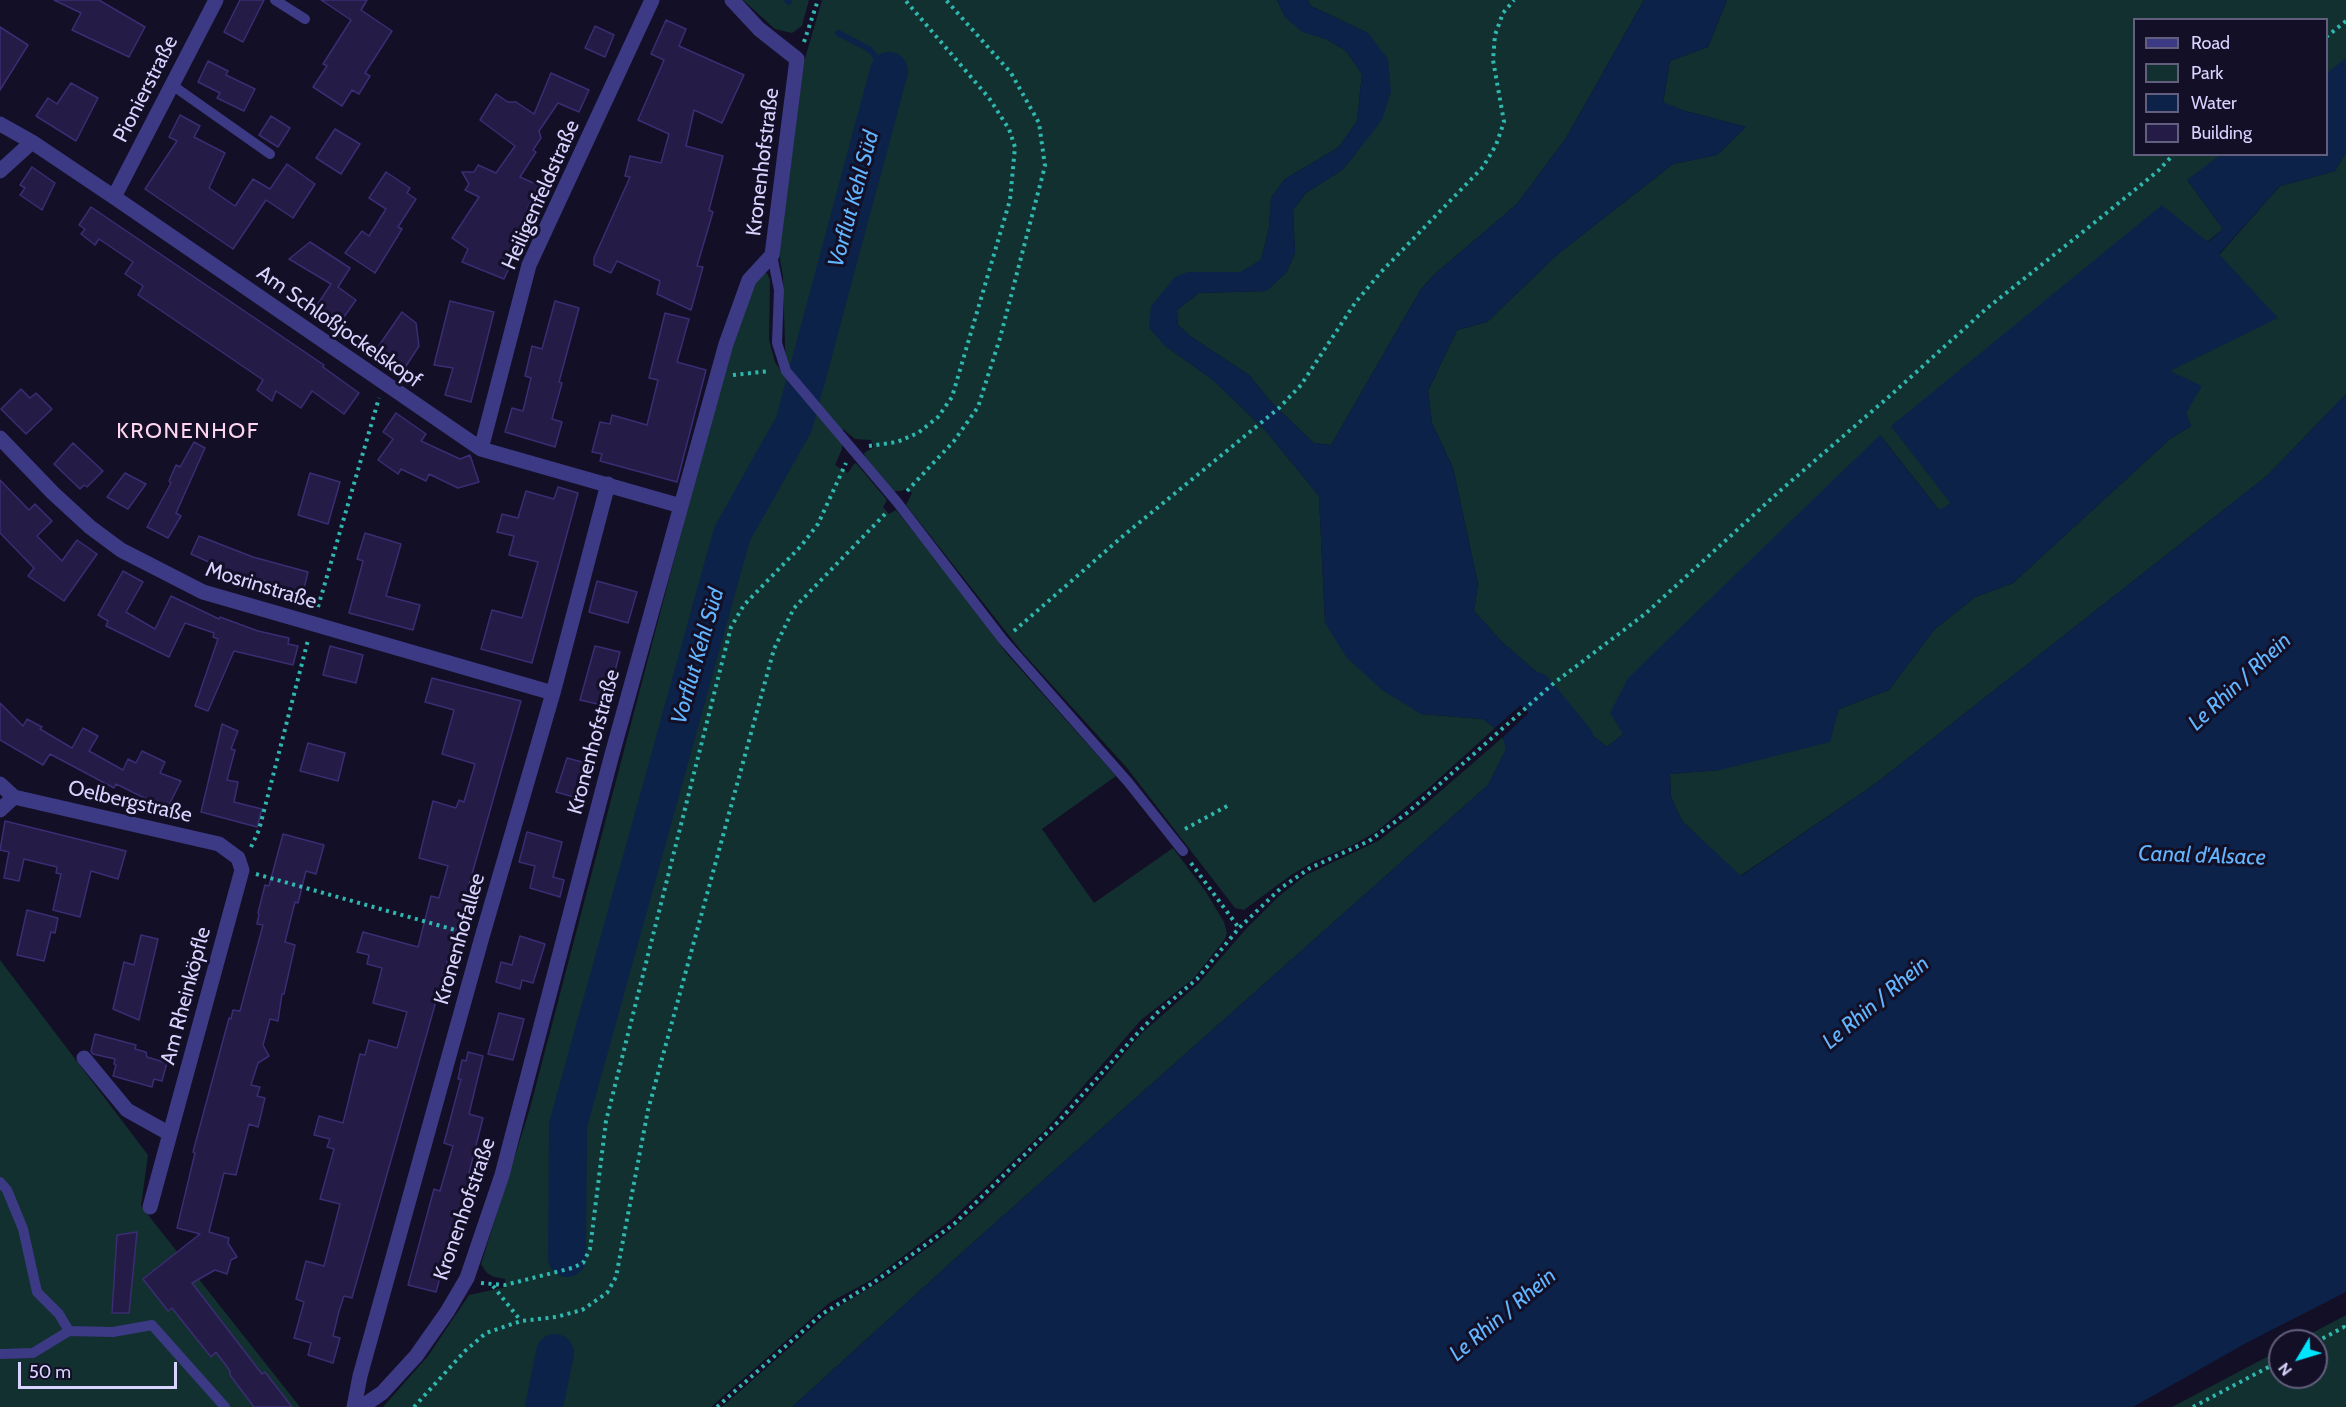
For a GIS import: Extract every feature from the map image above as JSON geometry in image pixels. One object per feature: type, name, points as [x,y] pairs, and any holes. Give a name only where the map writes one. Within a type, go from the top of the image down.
[{"type":"street","name":"Pionierstraße","points":[[114,197],[216,0]]},
{"type":"street","name":"Heiligenfeldstraße","points":[[481,449],[529,265],[652,0]]},
{"type":"street","points":[[732,0],[759,29],[797,59]]},
{"type":"street","name":"Kronenhofstraße","points":[[361,1407],[382,1393],[416,1356],[447,1312],[467,1278],[502,1175],[611,758],[717,374],[749,280],[772,255],[797,59]]},
{"type":"street","name":"Am Schloßjockelskopf","points":[[0,124],[32,142],[114,197],[481,449],[681,506]]},
{"type":"street","points":[[0,171],[32,142]]},
{"type":"street","name":"Mosrinstraße","points":[[0,438],[53,493],[90,527],[121,550],[203,592],[553,693]]},
{"type":"street","name":"Kronenhofallee","points":[[354,1407],[360,1376],[482,937],[553,693],[608,484]]},
{"type":"street","name":"Oelbergstraße","points":[[0,784],[14,797],[219,844],[238,858],[242,870]]},
{"type":"street","points":[[0,810],[14,797]]},
{"type":"street","name":"Am Rheinköpfle","points":[[150,1207],[242,870]]},
{"type":"street","points":[[84,1058],[127,1110],[170,1134]]},
{"type":"lane","points":[[275,0],[305,19]]},
{"type":"lane","points":[[172,85],[270,154]]},
{"type":"lane","points":[[772,255],[778,290],[777,343],[786,371],[897,502],[1004,640],[1128,782],[1183,851]]},
{"type":"lane","points":[[0,1182],[7,1190],[23,1229],[37,1292],[59,1314],[69,1331]]},
{"type":"lane","points":[[0,1354],[33,1353],[69,1331],[113,1332],[152,1325],[225,1407]]},
{"type":"path","points":[[797,59],[818,0]]},
{"type":"path","points":[[505,1285],[572,1268],[583,1263],[591,1249],[606,1120],[731,627],[744,605],[801,546],[818,524],[843,473],[851,448],[897,442],[918,434],[938,417],[952,397],[1010,200],[1015,147],[1009,129],[988,98],[905,0]]},
{"type":"path","points":[[414,1407],[465,1351],[486,1333],[521,1321],[556,1317],[582,1310],[607,1293],[615,1277],[648,1110],[774,649],[794,608],[816,582],[897,502],[954,441],[978,407],[1000,338],[1045,166],[1039,123],[1011,73],[946,0]]},
{"type":"path","points":[[1004,640],[1123,536],[1279,408],[1301,385],[1355,303],[1381,272],[1483,167],[1496,145],[1504,122],[1493,60],[1495,35],[1503,13],[1514,0]]},
{"type":"path","points":[[2328,36],[2346,21]]},
{"type":"path","points":[[717,1407],[822,1314],[873,1283],[954,1224],[1058,1122],[1158,1012],[1197,979],[1239,928],[1281,888],[1310,868],[1369,841],[1407,813],[1554,683],[1645,614],[1986,309],[2083,233],[2158,171],[2172,156]]},
{"type":"path","points":[[717,374],[738,375],[757,371],[786,371]]},
{"type":"path","points":[[1171,836],[1229,805]]},
{"type":"path","points":[[1183,851],[1239,928]]},
{"type":"path","points":[[242,870],[482,937]]},
{"type":"path","points":[[492,1286],[521,1321]]},
{"type":"path","points":[[2328,1335],[2344,1327],[2346,1330]]},
{"type":"path","points":[[2193,1407],[2268,1367]]},
{"type":"green space","points":[[743,0],[809,0],[802,26],[792,33],[775,29]]},
{"type":"green space","points":[[822,0],[1277,0],[1285,17],[1302,31],[1326,39],[1346,51],[1362,74],[1357,121],[1339,147],[1285,179],[1271,198],[1269,228],[1261,260],[1241,272],[1188,272],[1164,345],[1213,380],[1265,430],[1319,496],[1325,623],[1421,714],[1483,719],[1495,728],[1376,832],[1291,875],[1244,910],[1235,908],[1127,768],[1022,652],[906,505],[912,493],[906,488],[902,491],[894,491],[865,457],[864,453],[874,447],[871,440],[855,439],[843,429],[842,449],[835,465],[848,473],[856,463],[887,500],[883,507],[889,514],[896,510],[1007,654],[1116,776],[1042,829],[1094,903],[1173,848],[1206,892],[1224,922],[1227,933],[1225,939],[1194,978],[1141,1020],[1046,1129],[951,1220],[873,1279],[829,1303],[711,1407],[383,1407],[428,1356],[469,1295],[506,1287],[505,1279],[487,1273],[481,1264],[530,1108],[730,347],[750,287],[759,275],[767,273],[770,280],[769,340],[775,362],[786,378],[783,277],[779,254],[804,62]]},
{"type":"green space","points":[[1308,0],[1644,0],[1566,138],[1517,204],[1436,273],[1421,289],[1331,445],[1314,443],[1272,403],[1249,375],[1190,336],[1178,325],[1177,310],[1199,293],[1266,291],[1286,273],[1295,253],[1293,210],[1306,193],[1342,170],[1354,156],[1368,33],[1311,6]]},
{"type":"green space","points":[[1727,0],[2346,0],[2346,65],[2328,78],[2328,18],[2133,18],[2133,156],[2221,156],[2187,180],[2223,229],[2207,242],[1892,427],[1951,503],[1940,511],[1881,436],[1623,734],[1607,747],[1565,713],[1555,688],[1502,642],[1474,611],[1478,584],[1453,468],[1432,423],[1428,391],[1457,330],[1487,322],[1558,254],[1673,164],[1717,155],[1746,127],[1663,103],[1670,61],[1708,47]]},
{"type":"green space","points":[[2346,152],[2346,394],[2268,475],[1875,784],[1740,876],[1682,821],[1671,797],[1670,774],[1720,770],[1839,709],[1889,690],[1934,630],[1975,597],[2013,583],[2170,439],[2191,426],[2169,371],[2219,255],[2280,186],[2335,171]]},
{"type":"green space","points":[[1503,737],[1506,749],[1488,785],[968,1247],[792,1407],[722,1407],[831,1311],[885,1279],[948,1233],[982,1203],[1074,1112],[1143,1032],[1199,983],[1245,930],[1279,896],[1306,875],[1378,841],[1420,809]]},
{"type":"green space","points":[[0,960],[148,1155],[141,1206],[300,1407],[0,1407]]},
{"type":"green space","points":[[2346,1315],[2346,1407],[2172,1407],[2268,1356],[2268,1389],[2328,1389],[2328,1329],[2320,1329]]},
{"type":"water","points":[[1277,0],[1308,0],[1311,6],[1368,33],[1388,59],[1391,92],[1382,120],[1354,156],[1342,170],[1306,193],[1293,210],[1295,253],[1286,273],[1266,291],[1199,293],[1177,310],[1178,325],[1190,336],[1249,375],[1272,403],[1314,443],[1331,445],[1421,289],[1436,273],[1517,204],[1566,138],[1644,0],[1727,0],[1708,47],[1670,61],[1663,102],[1682,110],[1746,127],[1717,155],[1673,164],[1558,254],[1487,322],[1457,330],[1428,391],[1432,423],[1453,468],[1478,584],[1474,611],[1502,642],[1547,681],[1495,728],[1483,719],[1421,714],[1382,690],[1347,658],[1325,623],[1319,496],[1265,430],[1213,380],[1164,345],[1149,328],[1151,306],[1175,277],[1188,272],[1241,272],[1261,260],[1269,228],[1271,198],[1285,179],[1339,147],[1357,121],[1362,74],[1346,51],[1326,39],[1302,32],[1285,17]]},
{"type":"water","points":[[2346,58],[2346,152],[2335,171],[2280,186],[2219,254],[2278,318],[2170,371],[2202,386],[2186,413],[2191,426],[2170,439],[2013,583],[1975,597],[1934,630],[1889,690],[1839,709],[1830,742],[1720,770],[1670,774],[1671,797],[1682,821],[1741,876],[1875,784],[2268,475],[2346,394],[2346,1292],[2273,1329],[2268,1329],[2268,1332],[2133,1407],[792,1407],[968,1247],[1488,785],[1506,749],[1503,737],[1555,688],[1565,713],[1607,747],[1623,734],[1610,713],[1628,678],[1880,435],[1939,510],[1951,504],[1891,426],[2162,205],[2208,242],[2223,229],[2187,180],[2219,156],[2328,156],[2328,72]]},
{"type":"building","points":[[54,0],[99,0],[145,27],[129,57],[72,30],[81,13]]},
{"type":"building","points":[[240,0],[264,0],[243,42],[224,32]]},
{"type":"building","points":[[321,0],[367,0],[361,10],[392,31],[365,73],[370,76],[359,94],[352,90],[342,106],[313,87],[327,66],[323,64],[351,20]]},
{"type":"building","points":[[666,20],[686,29],[679,46],[744,75],[722,123],[694,110],[686,146],[723,156],[709,210],[713,212],[697,266],[703,267],[691,310],[657,294],[660,281],[617,261],[611,273],[594,265],[594,258],[630,177],[625,176],[630,156],[661,163],[669,134],[638,120],[664,60],[651,54]]},
{"type":"building","points":[[595,26],[614,35],[605,57],[585,48]]},
{"type":"building","points":[[0,27],[28,45],[0,90]]},
{"type":"building","points":[[208,61],[228,71],[226,75],[255,89],[244,111],[217,98],[220,93],[198,82]]},
{"type":"building","points":[[551,73],[589,90],[579,112],[558,103],[539,131],[541,138],[533,150],[536,152],[520,177],[538,185],[527,210],[531,212],[510,256],[514,257],[504,279],[462,262],[468,249],[452,238],[479,197],[465,190],[469,184],[462,172],[474,172],[478,165],[496,173],[515,146],[480,120],[496,94],[508,102],[516,102],[534,114]]},
{"type":"building","points":[[71,83],[98,98],[76,141],[36,116],[48,98],[57,104]]},
{"type":"building","points":[[180,115],[200,126],[194,137],[225,153],[209,188],[235,206],[253,179],[270,189],[287,164],[315,184],[293,218],[266,200],[233,249],[145,189],[177,141],[169,137]]},
{"type":"building","points":[[271,116],[290,128],[278,147],[259,135]]},
{"type":"building","points":[[335,129],[360,144],[341,174],[316,158]]},
{"type":"building","points":[[32,167],[55,183],[42,210],[20,195],[25,188],[20,185]]},
{"type":"building","points":[[386,172],[410,188],[407,193],[416,199],[398,227],[402,229],[375,273],[345,253],[362,231],[369,236],[386,209],[369,198]]},
{"type":"building","points":[[91,207],[324,365],[323,367],[359,393],[344,414],[312,391],[301,408],[276,391],[272,401],[257,390],[263,380],[138,295],[143,286],[125,274],[133,262],[99,239],[95,245],[81,234],[85,229],[79,225]]},
{"type":"building","points":[[310,242],[350,268],[338,287],[356,300],[341,321],[317,305],[331,284],[289,259]]},
{"type":"building","points":[[450,301],[494,312],[471,402],[445,395],[453,368],[434,365]]},
{"type":"building","points":[[555,301],[579,308],[559,382],[562,383],[552,419],[562,422],[555,447],[505,432],[512,408],[523,411],[531,378],[525,376],[532,346],[542,349]]},
{"type":"building","points":[[402,312],[416,323],[419,346],[406,366],[399,362],[390,365],[390,356],[378,347]]},
{"type":"building","points":[[665,313],[689,319],[677,362],[706,370],[677,482],[600,461],[602,454],[592,452],[600,422],[610,424],[612,415],[647,425],[658,380],[649,378]]},
{"type":"building","points":[[21,389],[30,398],[36,393],[52,409],[26,434],[1,409]]},
{"type":"building","points":[[396,413],[426,434],[421,441],[460,459],[470,455],[479,482],[458,488],[429,474],[426,481],[401,469],[398,474],[378,460],[393,439],[383,432]]},
{"type":"building","points":[[194,442],[205,448],[176,513],[181,516],[168,538],[147,527],[171,483],[169,481],[176,465],[180,467]]},
{"type":"building","points":[[73,443],[103,471],[87,487],[84,485],[80,489],[54,464]]},
{"type":"building","points":[[125,473],[146,484],[128,509],[107,497]]},
{"type":"building","points":[[310,473],[340,482],[328,524],[298,515]]},
{"type":"building","points":[[0,480],[29,510],[35,504],[52,521],[37,536],[62,561],[77,540],[97,554],[64,601],[28,576],[34,568],[0,533]]},
{"type":"building","points":[[558,487],[578,493],[532,663],[481,649],[492,610],[522,618],[538,562],[509,555],[514,536],[497,532],[502,514],[518,518],[526,491],[554,499]]},
{"type":"building","points":[[365,533],[401,544],[386,596],[420,605],[413,630],[349,613],[363,561],[357,559]]},
{"type":"building","points":[[199,536],[253,557],[308,572],[302,597],[275,590],[277,584],[246,576],[245,581],[209,569],[211,563],[191,554]]},
{"type":"building","points":[[123,571],[143,582],[126,612],[155,629],[171,596],[219,619],[220,617],[258,631],[289,638],[288,644],[298,646],[293,665],[234,651],[208,711],[195,706],[218,639],[213,637],[214,633],[185,623],[169,657],[106,626],[108,621],[98,615]]},
{"type":"building","points":[[597,581],[637,592],[628,623],[589,612]]},
{"type":"building","points":[[330,646],[363,655],[356,683],[323,675]]},
{"type":"building","points":[[595,646],[620,652],[606,706],[580,700]]},
{"type":"building","points":[[432,678],[521,701],[352,1298],[344,1296],[339,1311],[333,1336],[340,1338],[333,1363],[308,1355],[311,1343],[294,1338],[304,1302],[296,1299],[306,1261],[324,1266],[340,1204],[320,1199],[334,1149],[327,1147],[330,1139],[314,1135],[319,1116],[343,1123],[360,1054],[365,1055],[369,1040],[397,1048],[407,1012],[373,1003],[382,968],[367,964],[369,955],[357,952],[363,932],[418,947],[431,896],[439,898],[448,866],[419,858],[433,801],[456,808],[459,800],[464,802],[475,764],[442,754],[454,710],[425,702]]},
{"type":"building","points":[[0,703],[23,726],[27,719],[72,748],[83,728],[98,736],[89,751],[123,770],[128,759],[136,763],[142,751],[165,762],[160,773],[181,781],[167,809],[116,784],[114,788],[50,754],[43,765],[0,740]]},
{"type":"building","points":[[222,724],[238,731],[231,749],[235,750],[227,780],[238,782],[234,802],[262,809],[257,827],[201,812]]},
{"type":"building","points":[[308,743],[345,753],[338,781],[300,771]]},
{"type":"building","points":[[567,758],[590,764],[581,799],[556,792]]},
{"type":"building","points":[[5,821],[126,851],[118,879],[91,871],[80,917],[53,910],[61,874],[56,873],[57,867],[24,859],[19,881],[4,878],[9,852],[0,850]]},
{"type":"building","points":[[527,832],[562,842],[553,877],[564,880],[560,897],[530,888],[535,866],[519,862]]},
{"type":"building","points":[[283,834],[324,845],[316,874],[306,871],[298,903],[295,902],[285,942],[295,945],[284,994],[282,994],[278,1021],[270,1019],[263,1045],[269,1056],[258,1063],[251,1085],[260,1087],[257,1096],[265,1098],[258,1127],[249,1124],[236,1175],[224,1173],[209,1232],[229,1238],[228,1243],[237,1257],[231,1260],[227,1274],[215,1270],[192,1283],[262,1374],[265,1372],[292,1407],[254,1407],[216,1352],[211,1357],[172,1308],[168,1311],[143,1279],[200,1234],[177,1228],[195,1153],[193,1152],[229,1018],[231,1019],[233,1010],[240,1011],[263,925],[257,924],[258,913],[265,885],[269,886]]},
{"type":"building","points":[[27,910],[58,918],[55,933],[51,932],[44,961],[17,955]]},
{"type":"building","points":[[141,935],[158,939],[139,1020],[113,1009],[124,962],[134,965]]},
{"type":"building","points":[[520,936],[545,944],[533,983],[522,980],[520,989],[496,982],[501,962],[512,965]]},
{"type":"building","points":[[499,1013],[524,1019],[513,1060],[488,1054]]},
{"type":"building","points":[[95,1034],[136,1045],[135,1049],[146,1052],[147,1057],[167,1063],[162,1081],[154,1079],[152,1087],[113,1076],[115,1059],[93,1054],[91,1051]]},
{"type":"building","points":[[468,1052],[483,1056],[469,1114],[483,1118],[469,1173],[474,1175],[469,1193],[466,1192],[448,1260],[445,1260],[436,1292],[408,1285],[434,1189],[440,1191],[453,1146],[444,1143],[461,1079],[458,1079],[462,1060],[466,1061]]},
{"type":"building","points":[[137,1232],[129,1313],[112,1313],[117,1235]]},
{"type":"waterway","points":[[838,33],[869,49],[889,71]]},
{"type":"waterway","name":"Vorflut Kehl Süd","points":[[567,1258],[568,1125],[732,534],[794,424],[889,71]]},
{"type":"waterway","points":[[1488,674],[1535,691],[1575,740]]},
{"type":"waterway","name":"Vorflut Kehl Süd","points":[[544,1407],[555,1353]]},
{"type":"district","name":"KRONENHOF","points":[[188,432]]},
{"type":"water label","name":"Le Rhin / Rhein","points":[[2240,682]]},
{"type":"water label","name":"Canal d'Alsace","points":[[2202,856]]},
{"type":"water label","name":"Le Rhin / Rhein","points":[[1876,1003]]},
{"type":"water label","name":"Le Rhin / Rhein","points":[[1503,1315]]}]
